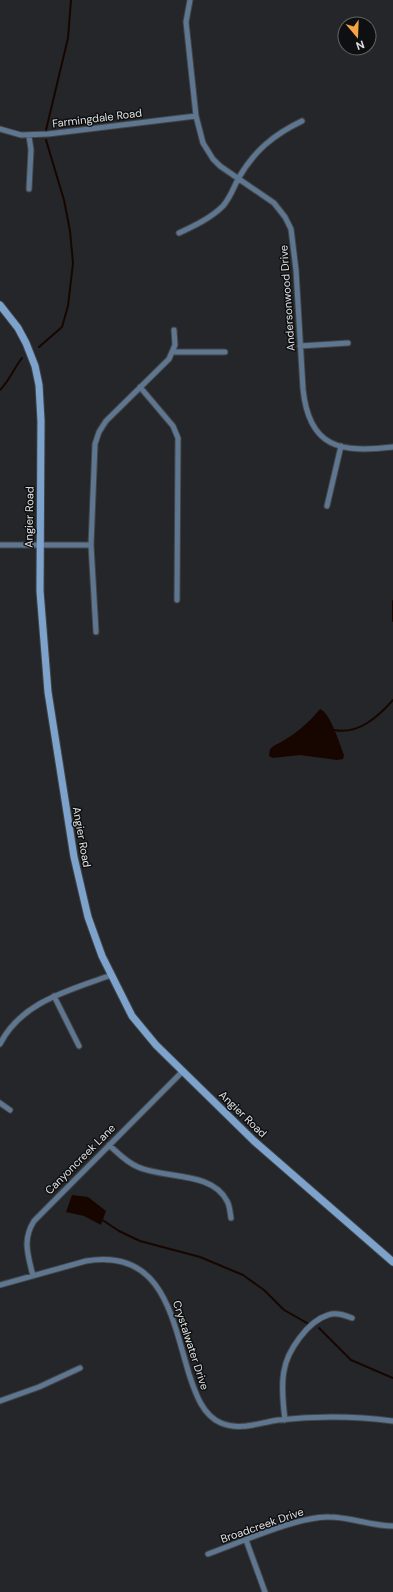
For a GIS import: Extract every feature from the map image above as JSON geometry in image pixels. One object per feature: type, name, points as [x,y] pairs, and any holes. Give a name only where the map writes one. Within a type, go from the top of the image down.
[{"type":"street","name":"Andersonwood Drive","points":[[190,0],[186,22],[196,116],[206,149],[220,166],[238,180],[274,203],[285,217],[291,229],[296,270],[305,405],[310,423],[322,436],[341,446],[364,449],[393,447]]},
{"type":"street","name":"Farmingdale Road","points":[[0,130],[29,136],[196,116]]},
{"type":"street","points":[[179,233],[216,212],[232,194],[238,180],[266,142],[282,131],[302,121]]},
{"type":"street","points":[[29,136],[31,150],[29,190]]},
{"type":"street","name":"Angier Road","points":[[0,305],[24,338],[31,354],[38,378],[41,421],[39,545],[40,591],[44,656],[51,718],[69,827],[88,917],[111,975],[139,1025],[182,1072],[254,1141],[393,1262]]},
{"type":"street","points":[[96,632],[92,545],[93,460],[99,432],[106,421],[169,359],[175,345],[174,330]]},
{"type":"street","points":[[300,346],[348,343]]},
{"type":"street","points":[[173,352],[225,352]]},
{"type":"street","points":[[140,387],[173,426],[178,438],[177,600]]},
{"type":"street","points":[[327,506],[341,446]]},
{"type":"street","points":[[0,545],[92,545]]},
{"type":"street","points":[[0,1044],[21,1016],[35,1006],[54,996],[111,975]]},
{"type":"street","points":[[54,996],[79,1046]]},
{"type":"street","name":"Canyoncreek Lane","points":[[33,1276],[26,1249],[30,1228],[38,1216],[182,1072]]},
{"type":"street","points":[[0,1103],[10,1110]]},
{"type":"street","points":[[109,1145],[127,1161],[138,1168],[189,1177],[212,1186],[226,1198],[231,1218]]},
{"type":"street","name":"Crystalwater Drive","points":[[0,1285],[99,1259],[115,1260],[136,1268],[152,1280],[166,1300],[199,1401],[210,1415],[221,1423],[240,1427],[285,1420],[347,1417],[393,1421]]},
{"type":"street","points":[[285,1420],[283,1378],[285,1364],[290,1353],[308,1330],[319,1319],[334,1314],[352,1318]]},
{"type":"street","points":[[0,1401],[39,1387],[80,1368]]},
{"type":"street","name":"Broadcreek Drive","points":[[208,1554],[296,1522],[317,1517],[330,1517],[380,1526],[393,1526]]},
{"type":"street","points":[[246,1540],[265,1592]]},
{"type":"shaded area","points":[[320,709],[324,711],[331,722],[344,755],[343,759],[337,760],[300,755],[273,758],[269,756],[270,749],[273,746],[300,729]]},
{"type":"shaded area","points":[[72,1195],[88,1197],[106,1211],[101,1225],[84,1216],[66,1212]]},
{"type":"waterway","points":[[46,130],[68,38],[71,0]]},
{"type":"waterway","points":[[39,347],[62,327],[68,306],[73,263],[70,231],[64,200],[46,140]]},
{"type":"waterway","points":[[0,390],[7,382],[22,358]]},
{"type":"waterway","points":[[393,601],[393,621]]},
{"type":"waterway","points":[[334,730],[351,730],[367,723],[381,713],[393,700]]},
{"type":"waterway","points":[[101,1219],[119,1231],[140,1241],[200,1257],[243,1275],[264,1290],[284,1310],[307,1323]]},
{"type":"waterway","points":[[319,1328],[351,1360],[393,1378]]}]
